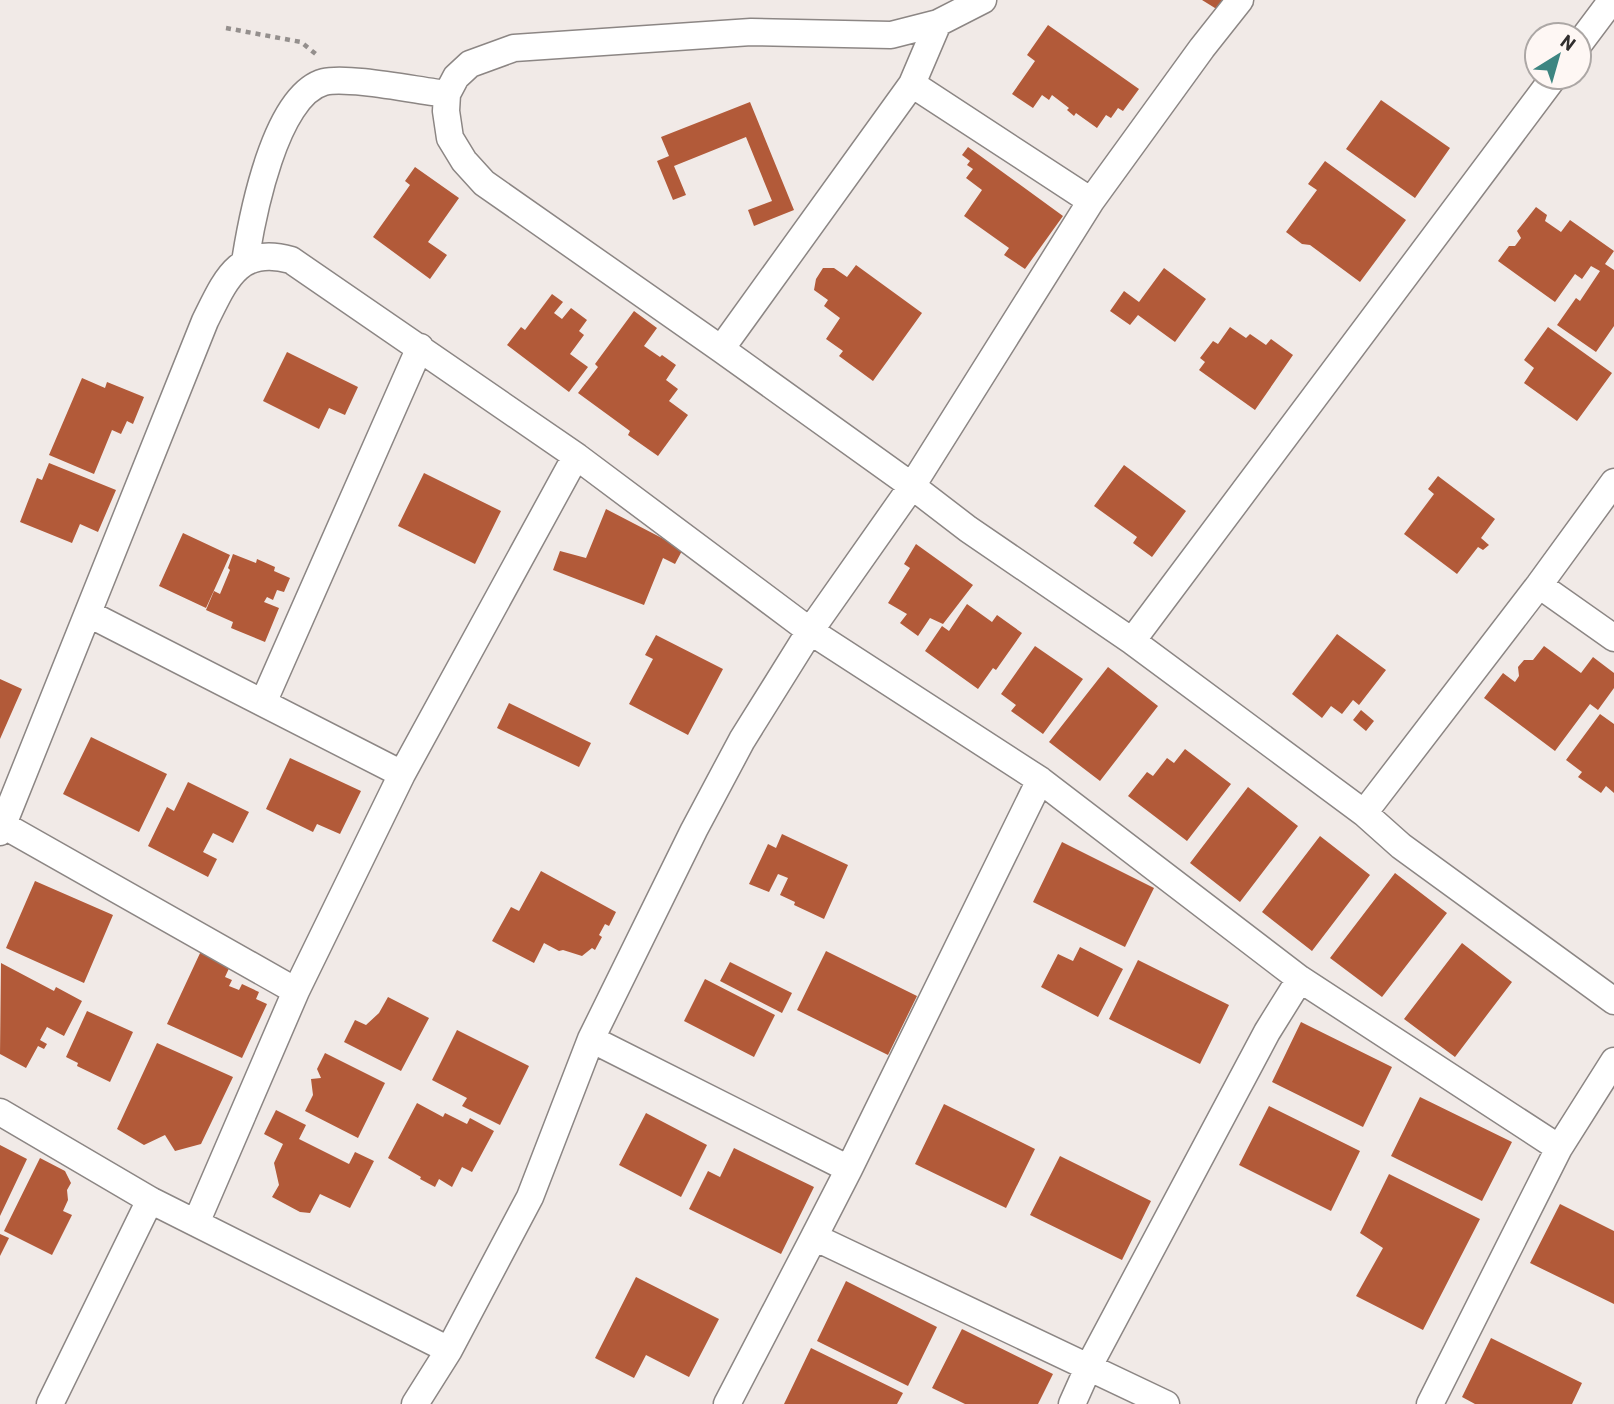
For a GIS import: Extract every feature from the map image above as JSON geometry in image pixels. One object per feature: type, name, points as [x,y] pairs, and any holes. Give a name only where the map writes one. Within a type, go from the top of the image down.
[{"type":"street","points":[[983,0],[938,23],[891,35],[751,32],[514,48],[470,64],[456,77],[447,94],[446,111],[450,138],[464,161],[484,183],[721,348],[968,529],[1132,640],[1364,813],[1402,846],[1614,1000]]},
{"type":"street","points":[[415,1404],[449,1350],[530,1198],[591,1039],[694,830],[742,740],[810,631],[912,486],[1091,201],[1240,0]]},
{"type":"street","points":[[1593,25],[1610,2]]},
{"type":"street","points":[[721,348],[912,84],[938,23]]},
{"type":"street","points":[[245,262],[260,188],[294,104],[302,94],[324,82],[337,80],[447,94]]},
{"type":"street","points":[[912,84],[1091,201]]},
{"type":"street","points":[[1132,640],[1544,91]]},
{"type":"street","points":[[296,991],[2,828],[205,321],[233,271],[245,262],[275,256],[290,260],[576,456],[810,631],[1040,780],[1300,979],[1559,1148]]},
{"type":"street","points":[[264,703],[420,347]]},
{"type":"street","points":[[196,1223],[296,991],[402,774],[576,456]]},
{"type":"street","points":[[1364,813],[1539,585],[1614,482]]},
{"type":"street","points":[[1539,585],[1614,638]]},
{"type":"street","points":[[89,614],[402,774]]},
{"type":"street","points":[[727,1404],[849,1169],[1040,780]]},
{"type":"street","points":[[1072,1404],[1089,1366],[1267,1032],[1300,979]]},
{"type":"street","points":[[591,1039],[849,1169]]},
{"type":"street","points":[[1430,1404],[1559,1148],[1614,1061]]},
{"type":"street","points":[[0,1112],[150,1200],[449,1350]]},
{"type":"street","points":[[50,1404],[150,1200]]},
{"type":"street","points":[[814,1237],[1166,1404]]},
{"type":"path","points":[[226,28],[307,45],[317,55],[324,82]]},
{"type":"building","points":[[1202,0],[1231,0],[1223,13]]},
{"type":"building","points":[[1048,25],[1139,89],[1123,111],[1118,108],[1111,118],[1106,115],[1097,128],[1076,113],[1074,116],[1067,110],[1069,108],[1052,95],[1049,100],[1042,95],[1033,108],[1012,94],[1035,61],[1027,55]]},
{"type":"building","points":[[1381,100],[1450,148],[1415,198],[1346,149]]},
{"type":"building","points":[[750,102],[794,210],[754,226],[748,210],[772,201],[746,137],[674,166],[686,195],[673,200],[657,161],[669,156],[661,137]]},
{"type":"building","points":[[968,147],[1063,216],[1025,269],[1004,255],[1009,248],[964,216],[982,190],[966,178],[973,169],[967,165],[970,161],[962,155]]},
{"type":"building","points":[[1325,161],[1406,220],[1360,282],[1310,245],[1302,244],[1286,232],[1317,190],[1308,184]]},
{"type":"building","points":[[415,167],[459,198],[428,242],[447,255],[430,279],[373,237],[410,185],[405,181]]},
{"type":"building","points":[[1536,207],[1547,215],[1545,221],[1561,232],[1570,220],[1614,251],[1605,264],[1614,270],[1614,326],[1596,352],[1557,325],[1576,298],[1580,301],[1600,271],[1591,266],[1582,279],[1575,274],[1555,302],[1498,261],[1509,246],[1515,246],[1521,238],[1517,231]]},
{"type":"building","points":[[856,265],[922,313],[873,381],[839,356],[843,351],[826,339],[840,318],[824,306],[828,300],[814,290],[816,279],[823,268],[834,268],[847,277]]},
{"type":"building","points":[[1164,268],[1206,299],[1175,342],[1138,315],[1130,325],[1110,311],[1124,291],[1139,302]]},
{"type":"building","points":[[552,294],[563,302],[554,313],[562,319],[571,308],[587,320],[579,331],[584,335],[570,354],[588,367],[569,392],[507,345],[521,327],[525,330]]},
{"type":"building","points":[[634,311],[657,328],[644,346],[676,365],[666,380],[678,389],[669,401],[688,415],[658,456],[628,435],[630,431],[578,393],[598,367],[595,364]]},
{"type":"building","points":[[1230,327],[1246,338],[1250,334],[1266,345],[1271,339],[1293,355],[1255,410],[1199,370],[1205,362],[1200,358],[1213,341],[1218,344]]},
{"type":"building","points":[[1548,327],[1612,373],[1577,421],[1524,383],[1534,368],[1524,360]]},
{"type":"building","points":[[287,352],[358,387],[345,415],[329,408],[319,429],[263,401]]},
{"type":"building","points":[[82,378],[105,388],[107,382],[144,397],[133,424],[127,421],[121,434],[112,430],[94,474],[49,455]]},
{"type":"building","points":[[49,463],[116,490],[98,532],[80,524],[72,543],[20,522],[37,478],[42,480]]},
{"type":"building","points":[[1124,465],[1186,511],[1152,557],[1133,543],[1137,537],[1094,506]]},
{"type":"building","points":[[424,473],[501,511],[475,564],[398,526]]},
{"type":"building","points":[[1438,476],[1495,519],[1481,538],[1489,545],[1483,550],[1478,547],[1457,574],[1404,534],[1434,494],[1428,489]]},
{"type":"building","points":[[606,509],[683,549],[675,564],[663,558],[644,605],[553,570],[560,551],[586,558]]},
{"type":"building","points":[[183,533],[230,555],[206,608],[159,586]]},
{"type":"building","points":[[916,544],[973,585],[943,624],[930,618],[918,636],[900,623],[907,614],[888,603],[910,568],[904,564]]},
{"type":"building","points":[[233,554],[256,563],[257,559],[290,578],[284,592],[277,590],[273,600],[267,597],[264,602],[279,608],[265,642],[231,628],[233,622],[206,610],[214,591],[220,594]]},
{"type":"building","points":[[967,604],[992,622],[997,615],[1022,633],[996,670],[993,668],[978,689],[925,651],[942,626],[949,631]]},
{"type":"building","points":[[1337,634],[1386,670],[1359,705],[1353,700],[1342,714],[1331,706],[1322,718],[1292,694]]},
{"type":"building","points":[[656,635],[723,669],[688,735],[629,704],[653,659],[645,655]]},
{"type":"building","points":[[1035,646],[1083,679],[1043,734],[1011,711],[1016,705],[1001,694]]},
{"type":"building","points":[[1544,646],[1581,673],[1593,657],[1614,673],[1614,688],[1598,710],[1590,704],[1555,751],[1484,698],[1503,673],[1515,682],[1519,676],[1518,667],[1524,660],[1533,660]]},
{"type":"building","points":[[1108,667],[1158,706],[1100,781],[1049,742]]},
{"type":"building","points":[[0,679],[22,689],[0,739]]},
{"type":"building","points":[[509,703],[591,743],[579,767],[497,728]]},
{"type":"building","points":[[1361,710],[1374,721],[1366,731],[1353,720]]},
{"type":"building","points":[[1600,714],[1614,724],[1614,793],[1606,786],[1601,793],[1578,777],[1582,772],[1566,760]]},
{"type":"building","points":[[91,737],[167,774],[139,832],[63,794]]},
{"type":"building","points":[[1185,749],[1231,784],[1187,841],[1128,796],[1147,772],[1153,776],[1167,758],[1174,763]]},
{"type":"building","points":[[290,758],[361,791],[340,834],[317,824],[313,832],[266,809]]},
{"type":"building","points":[[188,782],[249,812],[233,843],[213,833],[203,852],[217,859],[208,877],[148,846],[167,807],[174,811]]},
{"type":"building","points":[[1248,787],[1298,826],[1240,902],[1190,863]]},
{"type":"building","points":[[782,834],[848,865],[824,919],[780,895],[788,878],[778,874],[769,892],[749,884],[768,844],[776,848]]},
{"type":"building","points":[[1320,836],[1370,875],[1312,951],[1262,912]]},
{"type":"building","points":[[1062,842],[1154,888],[1125,947],[1033,902]]},
{"type":"building","points":[[541,871],[616,912],[609,926],[605,924],[595,950],[592,948],[582,956],[559,951],[544,943],[534,963],[492,941],[511,907],[519,911]]},
{"type":"building","points":[[1395,873],[1447,913],[1382,997],[1330,958]]},
{"type":"building","points":[[35,881],[113,915],[84,983],[6,948]]},
{"type":"building","points":[[1462,943],[1512,982],[1455,1057],[1404,1019]]},
{"type":"building","points":[[1080,947],[1123,969],[1098,1017],[1041,987],[1058,954],[1073,961]]},
{"type":"building","points":[[201,951],[231,964],[225,977],[232,980],[229,986],[239,990],[242,984],[259,992],[256,999],[267,1004],[242,1058],[167,1024]]},
{"type":"building","points":[[826,951],[917,996],[888,1055],[797,1010]]},
{"type":"building","points":[[1138,960],[1229,1005],[1200,1064],[1109,1019]]},
{"type":"building","points":[[730,962],[792,993],[782,1013],[720,981]]},
{"type":"building","points":[[1,963],[54,991],[56,987],[82,1001],[64,1036],[47,1027],[40,1040],[47,1044],[44,1049],[38,1046],[26,1068],[0,1054]]},
{"type":"building","points":[[705,979],[775,1015],[754,1057],[684,1021]]},
{"type":"building","points":[[388,997],[429,1018],[401,1071],[344,1042],[355,1020],[366,1025],[379,1013]]},
{"type":"building","points":[[87,1011],[133,1032],[110,1082],[77,1066],[78,1063],[66,1057]]},
{"type":"building","points":[[1301,1022],[1392,1067],[1363,1127],[1272,1082]]},
{"type":"building","points":[[457,1030],[529,1066],[500,1125],[462,1106],[467,1098],[432,1080]]},
{"type":"building","points":[[157,1043],[233,1077],[201,1144],[175,1151],[165,1135],[144,1145],[117,1129]]},
{"type":"building","points":[[325,1053],[385,1083],[358,1138],[305,1111],[313,1095],[311,1079],[321,1078],[317,1069]]},
{"type":"building","points":[[1420,1097],[1512,1142],[1482,1201],[1391,1156]]},
{"type":"building","points":[[417,1103],[443,1117],[445,1113],[467,1124],[470,1118],[494,1131],[472,1172],[462,1167],[452,1187],[439,1179],[435,1187],[388,1158]]},
{"type":"building","points":[[944,1104],[1035,1149],[1006,1208],[915,1164]]},
{"type":"building","points":[[1269,1106],[1360,1151],[1331,1211],[1239,1165]]},
{"type":"building","points":[[276,1110],[306,1125],[299,1139],[349,1164],[355,1152],[374,1161],[350,1208],[320,1194],[310,1213],[300,1212],[272,1197],[279,1185],[274,1163],[283,1144],[264,1134]]},
{"type":"building","points":[[646,1113],[707,1145],[681,1197],[619,1165]]},
{"type":"building","points":[[0,1145],[27,1159],[0,1216]]},
{"type":"building","points":[[734,1148],[814,1187],[781,1254],[689,1209],[708,1171],[720,1177]]},
{"type":"building","points":[[1060,1156],[1151,1201],[1122,1260],[1030,1215]]},
{"type":"building","points":[[40,1158],[65,1171],[71,1183],[63,1211],[72,1215],[52,1255],[4,1231]]},
{"type":"building","points":[[1389,1174],[1480,1219],[1423,1330],[1356,1296],[1383,1248],[1360,1233]]},
{"type":"building","points":[[1560,1204],[1614,1231],[1614,1304],[1530,1263]]},
{"type":"building","points":[[0,1234],[9,1238],[0,1256]]},
{"type":"building","points":[[636,1277],[719,1319],[689,1377],[646,1355],[634,1378],[595,1358]]},
{"type":"building","points":[[846,1281],[937,1327],[908,1386],[817,1341]]},
{"type":"building","points":[[962,1329],[1053,1374],[1038,1404],[965,1404],[932,1388]]},
{"type":"building","points":[[1491,1338],[1582,1383],[1572,1404],[1475,1404],[1462,1397]]},
{"type":"building","points":[[811,1348],[903,1393],[897,1404],[784,1404]]}]
